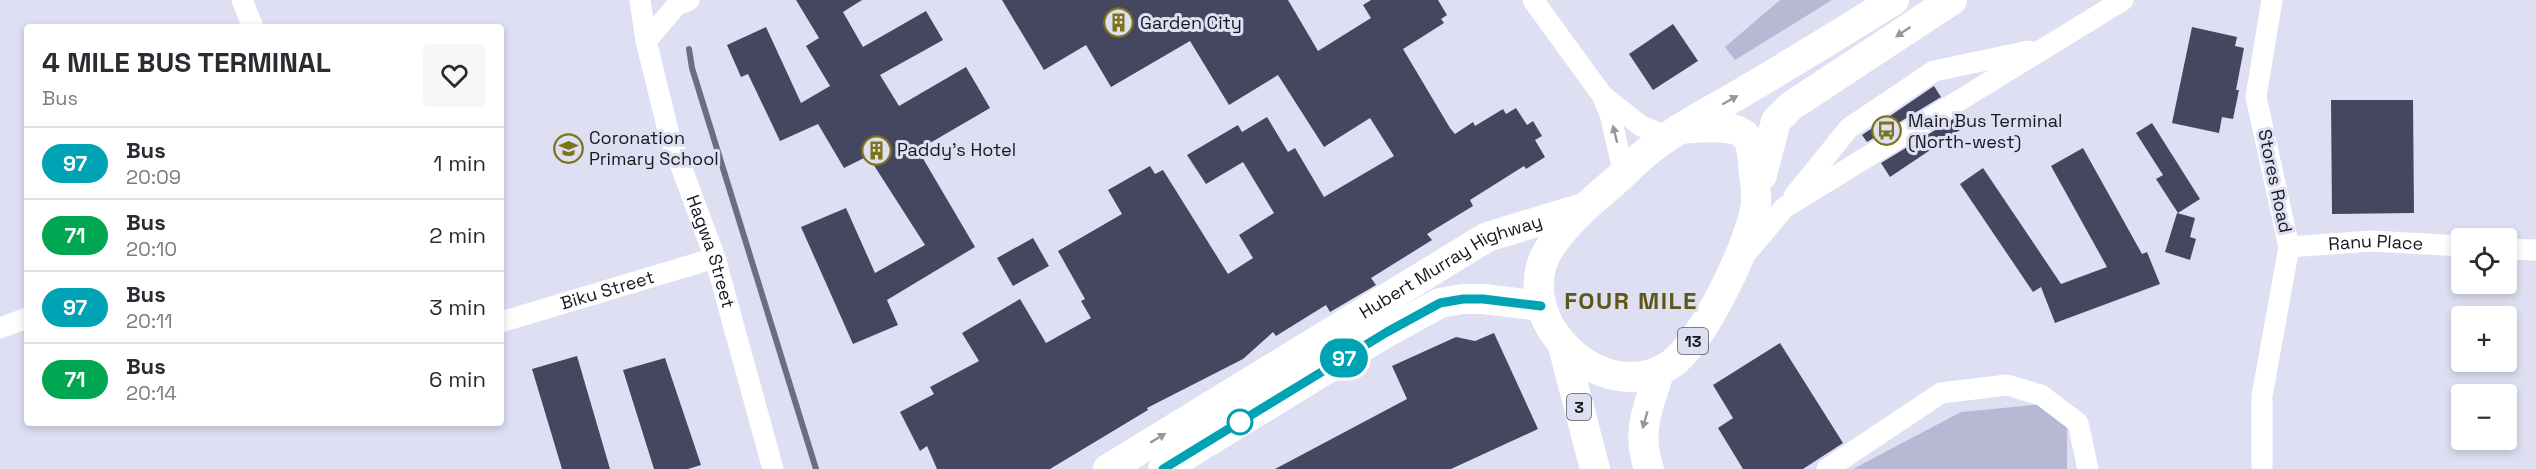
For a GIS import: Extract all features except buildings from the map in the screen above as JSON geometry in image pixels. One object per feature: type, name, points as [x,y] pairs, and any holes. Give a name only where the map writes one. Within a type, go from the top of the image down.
[{"type":"highway","name":"13","points":[[1894,0],[1674,133],[1647,152],[1586,207],[1551,245],[1537,285],[1541,306],[1563,346],[1589,366],[1615,375],[1635,378],[1659,372],[1678,360],[1702,329],[1737,263],[1756,204],[1776,121],[1791,106],[1952,0]]},
{"type":"highway","name":"13","points":[[1674,133],[1722,128],[1742,133],[1752,146],[1756,204]]},
{"type":"highway","name":"Hubert Murray Highway","points":[[1108,469],[1487,237],[1586,207]]},
{"type":"highway","name":"Hubert Murray Highway","points":[[1163,469],[1387,332],[1440,303],[1463,299],[1483,299],[1541,306]]},
{"type":"highway","name":"3","points":[[1563,346],[1595,469]]},
{"type":"highway","points":[[1649,469],[1641,432],[1659,372]]},
{"type":"street","points":[[242,0],[252,24]]},
{"type":"street","name":"Hagwa Street","points":[[640,0],[646,41],[669,134],[715,258],[773,469]]},
{"type":"street","points":[[1533,0],[1602,95],[1610,114],[1624,174]]},
{"type":"street","points":[[1785,208],[2123,0]]},
{"type":"street","name":"Stores Road","points":[[2262,469],[2262,396],[2289,247],[2256,97],[2272,0]]},
{"type":"street","points":[[646,41],[683,3]]},
{"type":"street","points":[[1737,263],[1785,208],[1849,128],[1934,71],[2045,48]]},
{"type":"street","points":[[1602,95],[1641,126],[1674,133]]},
{"type":"street","name":"Ranu Place","points":[[2289,247],[2372,241],[2451,245]]},
{"type":"street","points":[[2517,249],[2536,250]]},
{"type":"street","name":"Biku Street","points":[[504,321],[715,258]]},
{"type":"street","points":[[0,328],[24,319]]},
{"type":"street","points":[[1827,469],[1941,393],[2007,385],[2041,395],[2078,423],[2088,469]]},
{"type":"shaded area","points":[[1780,0],[1832,0],[1735,60],[1725,47]]},
{"type":"shaded area","points":[[2067,402],[2067,469],[1853,469],[1961,412]]},
{"type":"waterway","points":[[689,49],[692,68],[816,469]]},
{"type":"bus line","name":"97","points":[[1163,469],[1387,332],[1440,303],[1463,299],[1483,299],[1541,306]]},
{"type":"place","name":"Garden City","points":[[1119,23]]},
{"type":"place","name":"Main Bus Terminal (North-west)","points":[[1887,131]]},
{"type":"place","name":"Coronation Primary School","points":[[568,148]]},
{"type":"place","name":"Paddy's Hotel","points":[[876,150]]},
{"type":"district","name":"FOUR MILE","points":[[1631,301]]}]
